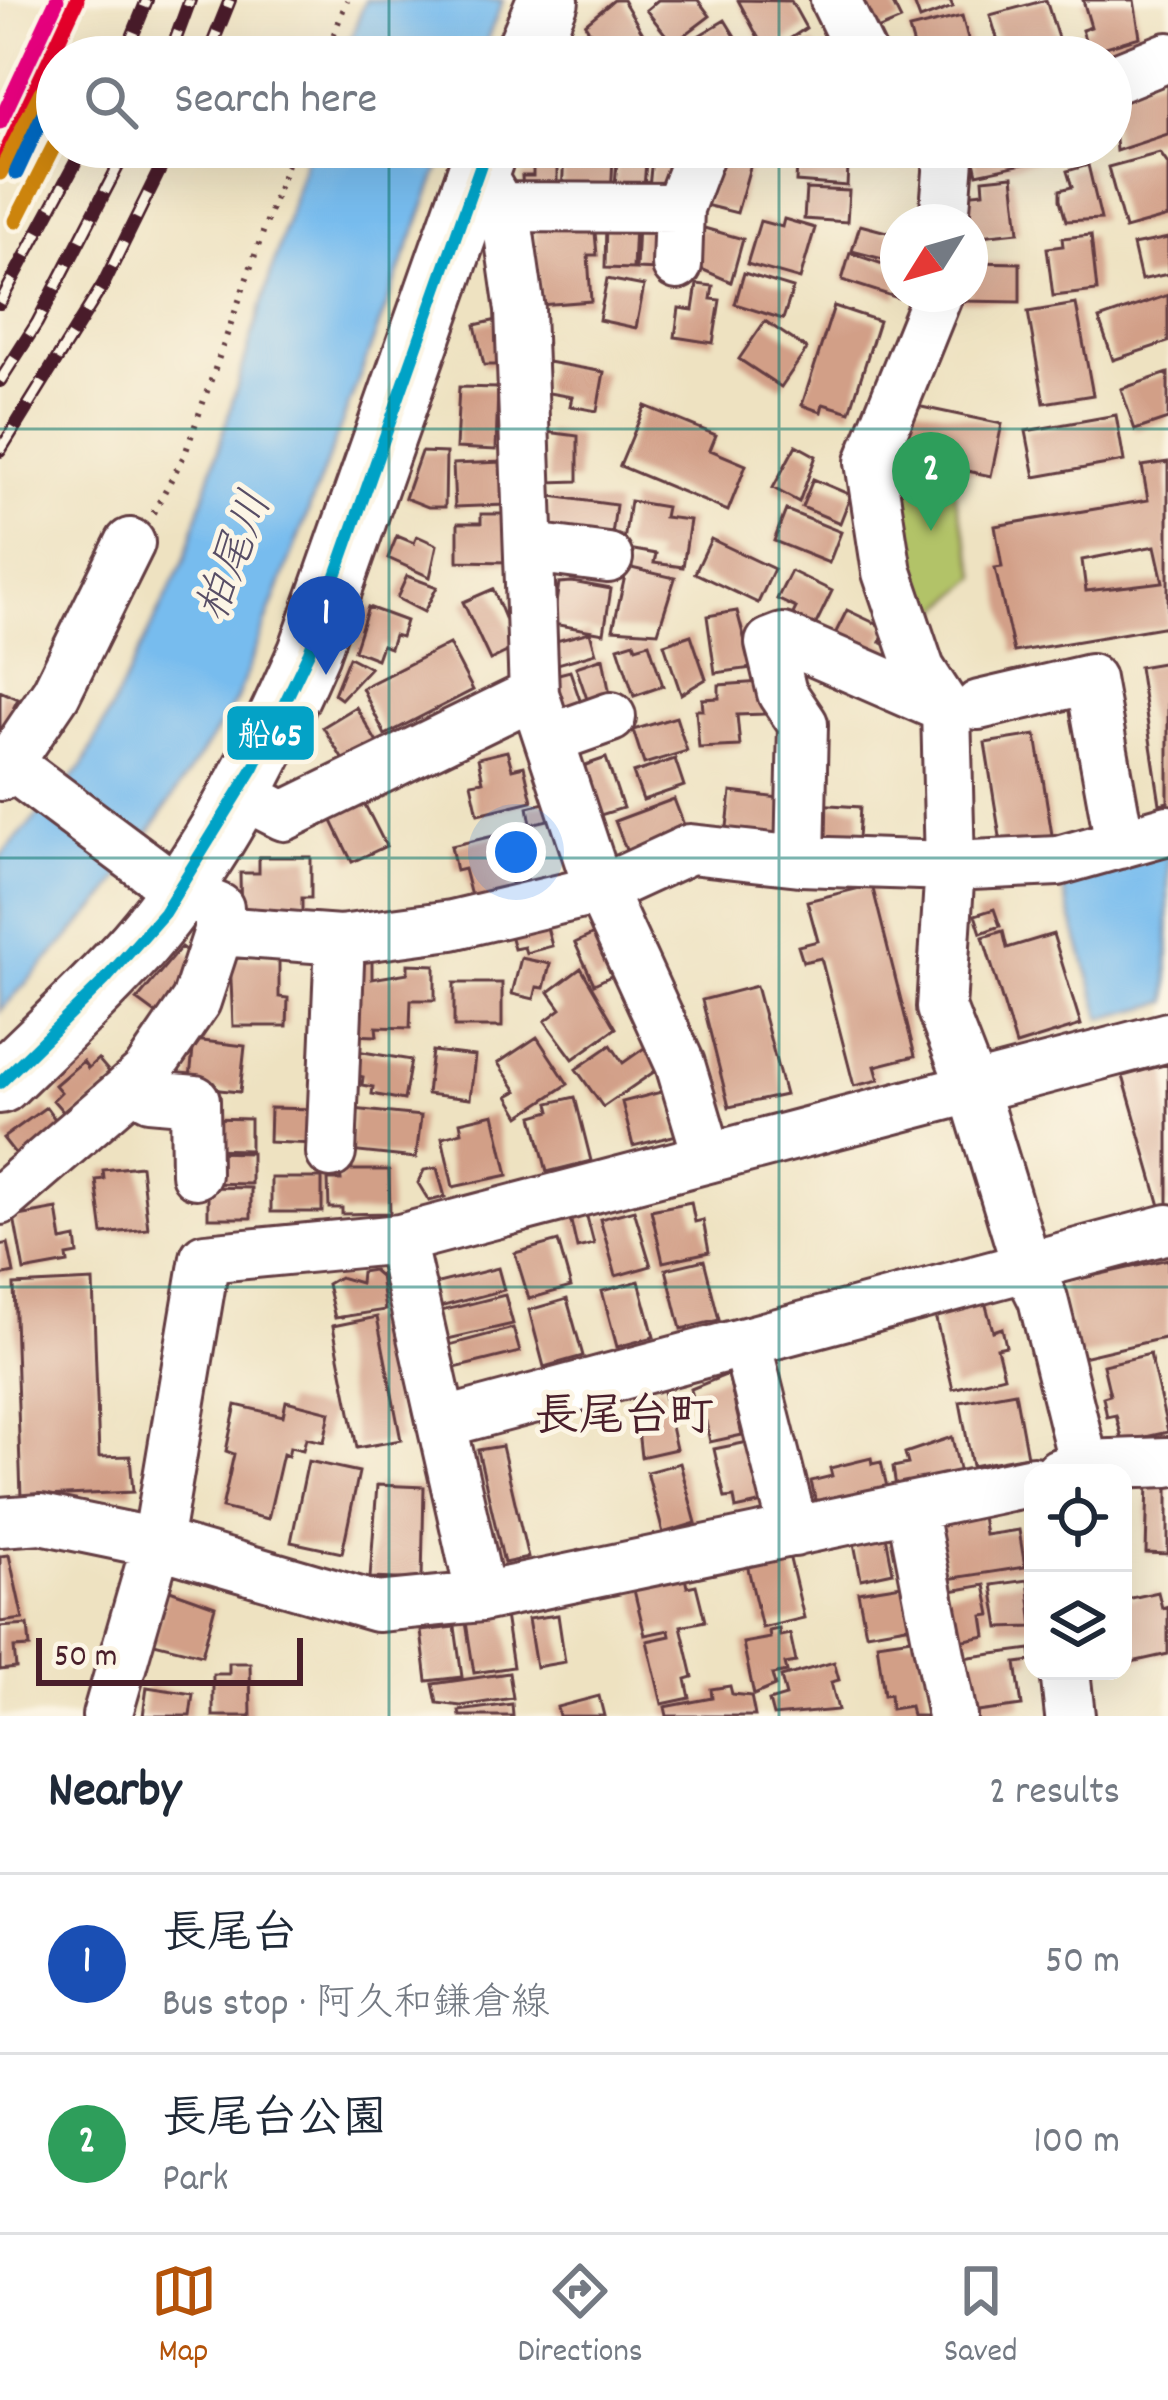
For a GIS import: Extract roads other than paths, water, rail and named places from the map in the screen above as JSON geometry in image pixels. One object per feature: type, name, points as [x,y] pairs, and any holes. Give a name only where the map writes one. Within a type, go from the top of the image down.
[{"type":"main road","points":[[533,36],[548,0]]},
{"type":"main road","points":[[0,1083],[184,897],[309,652],[488,174]]},
{"type":"street","points":[[835,0],[853,36]]},
{"type":"street","points":[[1132,72],[1168,57]]},
{"type":"street","points":[[677,265],[679,208],[694,168]]},
{"type":"street","points":[[945,204],[948,168]]},
{"type":"street","points":[[488,174],[679,208]]},
{"type":"street","points":[[488,174],[507,220],[520,310],[541,717],[603,889],[680,1064],[708,1159]]},
{"type":"street","points":[[931,312],[870,462],[887,572],[920,669],[962,707]]},
{"type":"street","points":[[130,543],[56,693],[9,770],[184,897],[340,940],[452,925],[603,889],[690,849],[800,861],[950,866],[1058,861],[1168,830]]},
{"type":"street","points":[[532,548],[608,558]]},
{"type":"street","points":[[800,861],[803,724],[782,693],[770,643],[783,638],[962,707],[1090,679],[1120,844]]},
{"type":"street","points":[[962,707],[940,1008],[973,1090],[1027,1267],[1043,1299],[1048,1464]]},
{"type":"street","points":[[239,794],[284,816],[541,717],[611,717]]},
{"type":"street","points":[[0,1200],[136,1086],[196,1001],[184,897]]},
{"type":"street","points":[[331,1153],[340,940]]},
{"type":"street","points":[[107,1716],[157,1544],[206,1258],[400,1239],[1168,1037]]},
{"type":"street","points":[[136,1086],[150,1096],[195,1100],[196,1174]]},
{"type":"street","points":[[442,1423],[1168,1228]]},
{"type":"street","points":[[400,1239],[482,1597]]},
{"type":"street","points":[[746,1342],[794,1532]]},
{"type":"street","points":[[1132,1467],[1168,1462]]},
{"type":"street","points":[[0,1522],[41,1519],[157,1544],[377,1607],[482,1597],[1024,1484]]},
{"type":"street","points":[[910,1507],[952,1716]]},
{"type":"street","points":[[1066,1680],[1070,1716]]},
{"type":"water","points":[[365,0],[503,0],[488,36],[352,36]]},
{"type":"water","name":"柏尾川","points":[[303,168],[439,168],[236,701],[108,895],[0,1011],[0,857],[83,766],[185,559]]},
{"type":"water","points":[[1168,849],[1168,1002],[1102,1019],[1059,876]]},
{"type":"railway","points":[[132,36],[147,0]]},
{"type":"railway","points":[[177,36],[190,0]]},
{"type":"railway","points":[[215,36],[230,0]]},
{"type":"railway","points":[[0,303],[73,168]]},
{"type":"railway","points":[[0,381],[37,323],[117,168]]},
{"type":"railway","points":[[0,451],[103,285],[161,168]]},
{"type":"place","name":"長尾台公園","points":[[931,531]]},
{"type":"place","name":"長尾台","points":[[326,675]]},
{"type":"district","name":"長尾台町","points":[[624,1413]]}]
